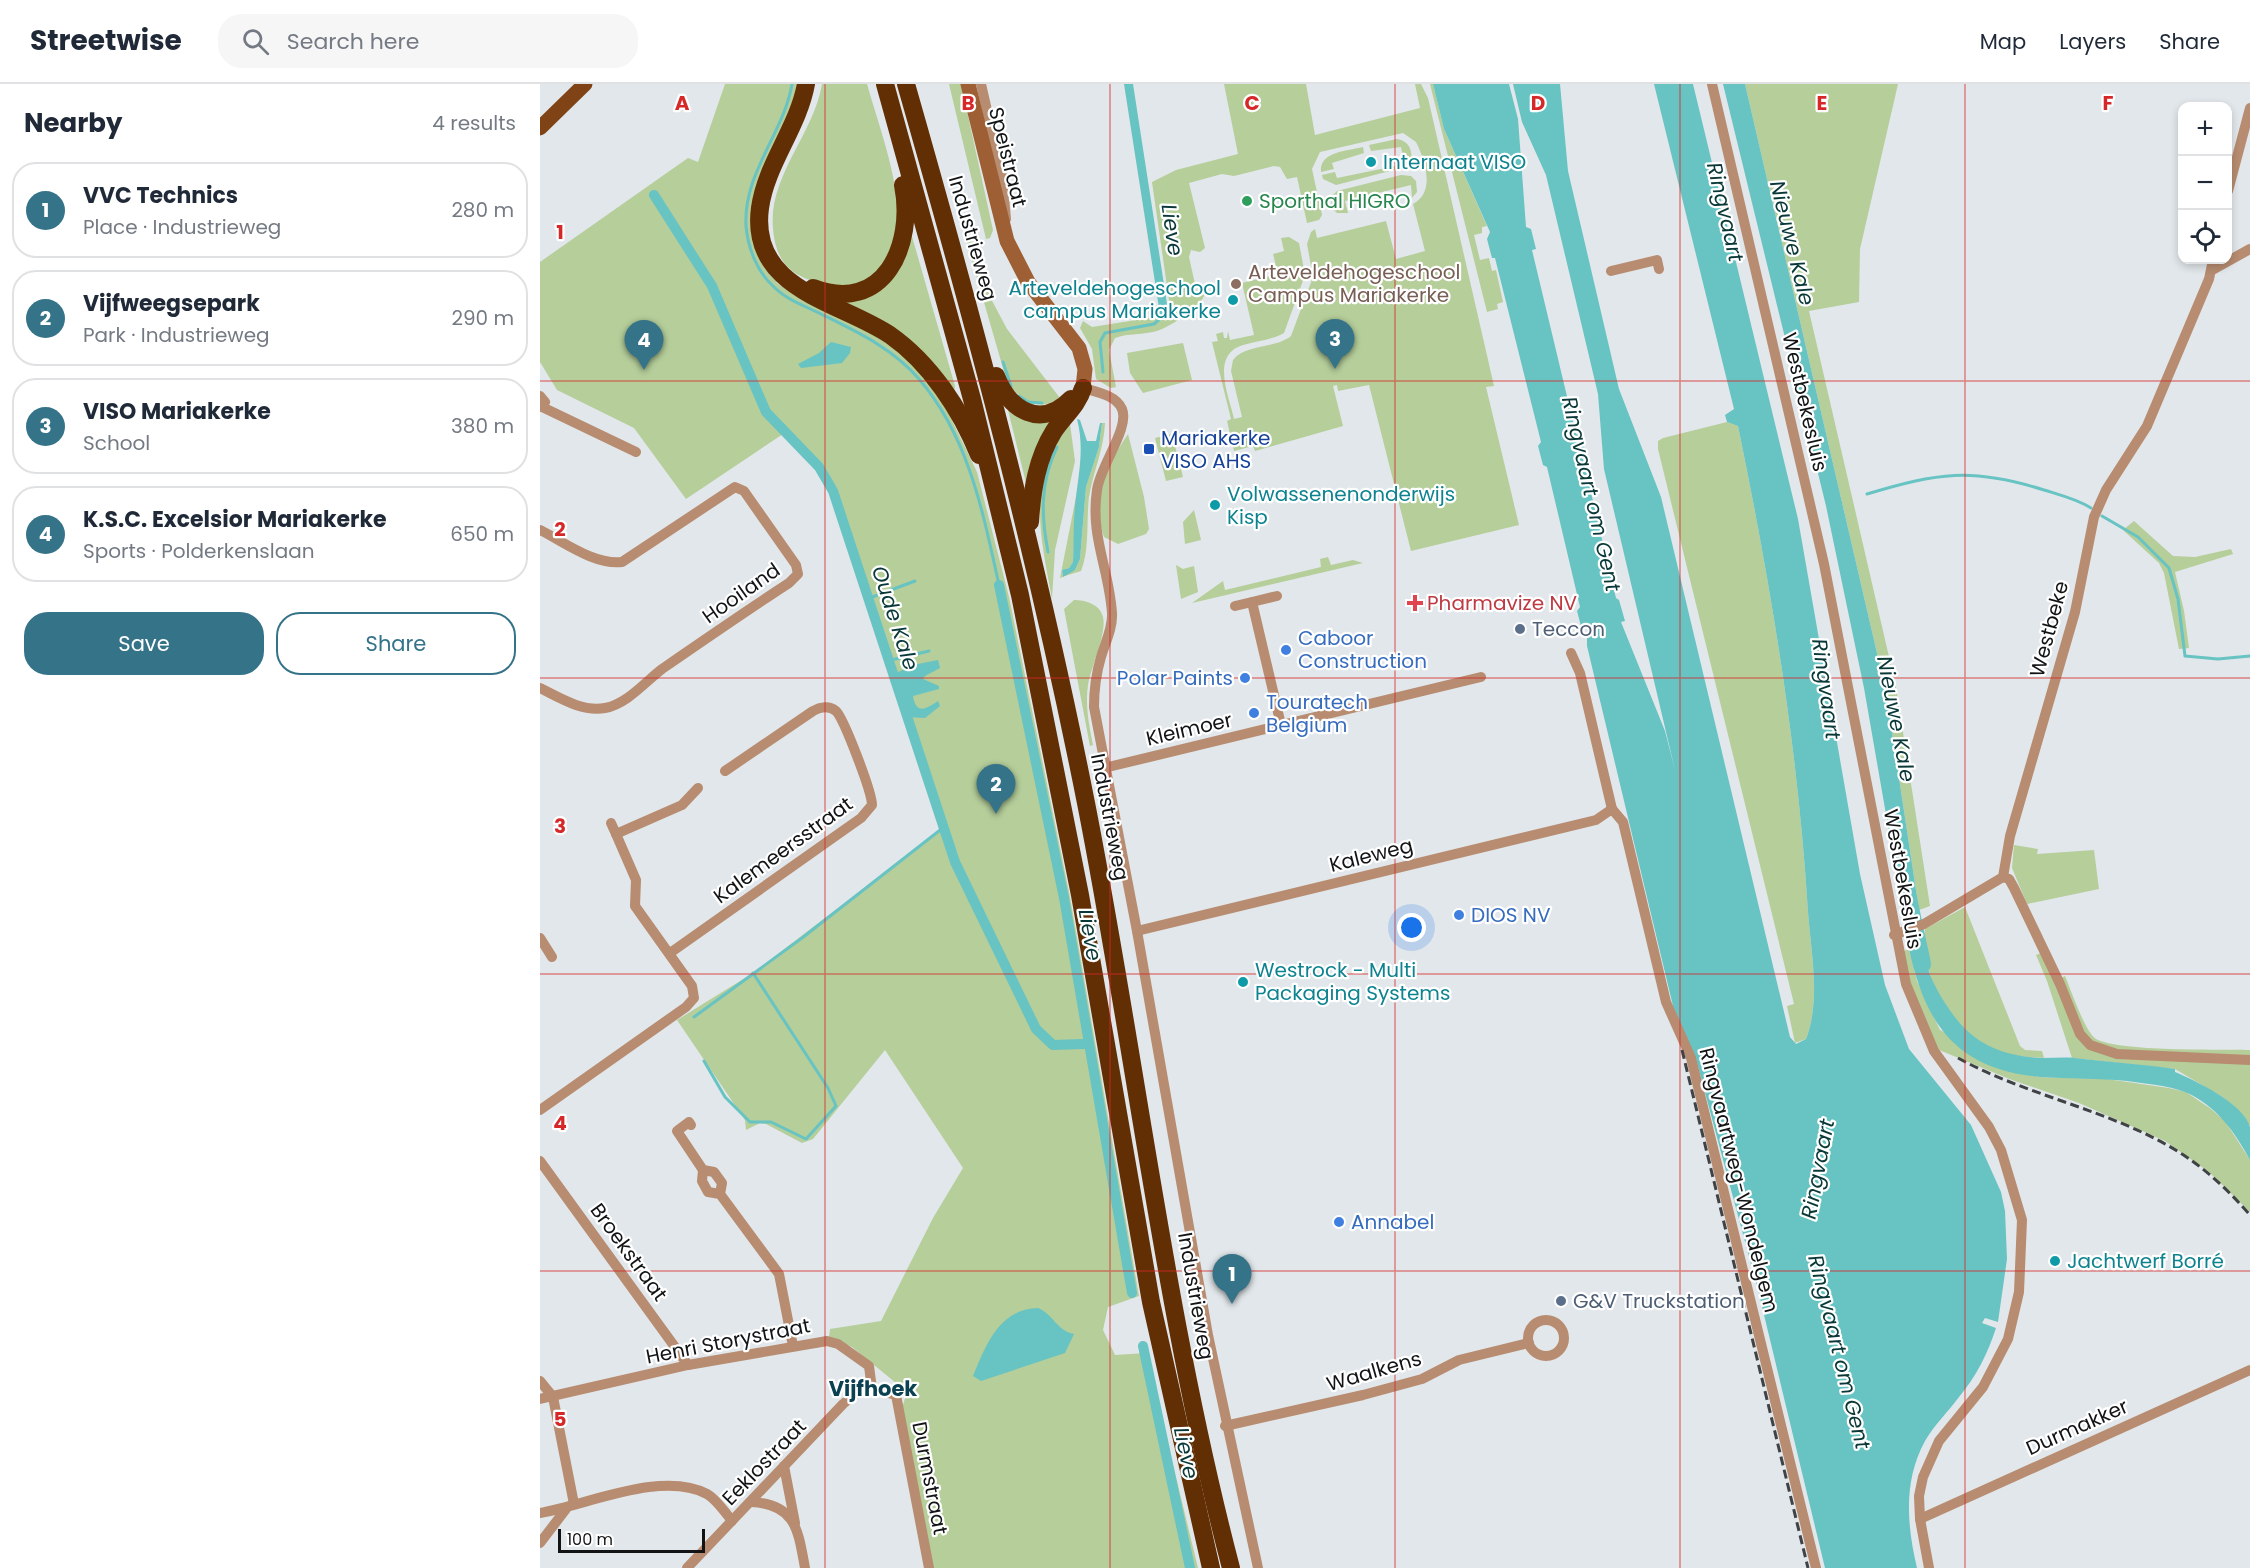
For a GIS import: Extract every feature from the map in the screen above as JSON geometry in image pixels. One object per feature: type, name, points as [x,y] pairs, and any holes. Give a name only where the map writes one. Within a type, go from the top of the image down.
[{"type":"highway","points":[[806,84],[796,118],[764,192],[760,225],[766,253],[783,277],[798,288],[890,335],[929,369],[959,415],[996,492]]},
{"type":"highway","points":[[814,84],[809,105],[776,175],[766,210],[766,225],[772,251],[787,272],[801,283],[824,292],[845,293],[862,289],[880,279],[892,266],[901,249],[908,218],[899,164],[901,142]]},
{"type":"highway","points":[[885,84],[996,492],[1031,644],[1080,895],[1151,1302],[1211,1568]]},
{"type":"highway","name":"Industrieweg","points":[[906,84],[978,340],[1029,538],[1086,806],[1189,1382],[1231,1568]]},
{"type":"highway","points":[[978,340],[1004,394],[1026,412],[1043,414],[1055,411],[1083,388]]},
{"type":"highway","points":[[1029,538],[1032,490],[1042,457],[1055,429],[1080,396],[1083,388]]},
{"type":"main road","points":[[540,128],[585,84]]},
{"type":"street","name":"Speistraat","points":[[968,84],[1007,241],[1028,282],[1079,348],[1085,369],[1083,388]]},
{"type":"street","name":"Speistraat","points":[[981,84],[1002,176],[1007,241]]},
{"type":"street","name":"Westbekesluis","points":[[1712,84],[1824,564],[1906,984],[1926,1037],[1948,1074],[1989,1127],[2001,1150],[2018,1202],[2022,1238],[2019,1292],[2008,1339],[1983,1387],[1932,1453],[1919,1496],[1920,1519],[1929,1568]]},
{"type":"street","points":[[2232,176],[2250,108]]},
{"type":"street","points":[[2213,265],[2250,249]]},
{"type":"street","points":[[1611,271],[1653,261]]},
{"type":"street","name":"Westbeke","points":[[2004,877],[2010,836],[2075,612],[2094,517],[2106,490],[2147,426],[2213,265]]},
{"type":"street","name":"Industrieweg","points":[[1083,388],[1113,398],[1118,402],[1124,417],[1122,432],[1102,471],[1095,507],[1096,538],[1105,567],[1112,613],[1110,630],[1094,685],[1094,707],[1137,931],[1225,1426],[1258,1568]]},
{"type":"street","points":[[540,396],[545,402],[540,407],[636,452]]},
{"type":"street","name":"Hooiland","points":[[540,530],[593,557],[610,563],[622,562],[735,487],[744,491],[796,565],[798,574],[789,584],[609,708],[593,709],[580,706],[540,688]]},
{"type":"street","points":[[1235,606],[1277,596]]},
{"type":"street","points":[[1252,602],[1281,725]]},
{"type":"street","name":"Ringvaartweg-Wondelgem","points":[[1571,653],[1580,673],[1612,809],[1623,822],[1666,1002],[1691,1058],[1816,1568]]},
{"type":"street","name":"Kleimoer","points":[[1104,768],[1481,677]]},
{"type":"street","name":"Kalemeersstraat","points":[[670,953],[861,818],[872,804],[871,792],[845,728],[837,712],[829,708],[813,711],[725,771]]},
{"type":"street","points":[[616,834],[682,805],[698,788]]},
{"type":"street","name":"Kaleweg","points":[[1137,931],[1596,820],[1612,809]]},
{"type":"street","points":[[540,1110],[692,1001],[694,994],[692,986],[670,953],[635,906],[636,880],[611,823]]},
{"type":"street","points":[[1898,934],[1923,924],[2004,877],[2009,879],[2014,888],[2060,984],[2080,1034],[2090,1046],[2117,1054],[2250,1060]]},
{"type":"street","points":[[540,938],[552,957]]},
{"type":"street","points":[[691,1125],[689,1122],[676,1131],[704,1170],[714,1172],[722,1183],[720,1194]]},
{"type":"street","name":"Broekstraat","points":[[540,1161],[688,1365]]},
{"type":"street","points":[[704,1170],[702,1181],[708,1192],[720,1194],[779,1274],[794,1346]]},
{"type":"street","name":"Henri Storystraat","points":[[540,1399],[688,1365],[827,1341],[838,1344],[869,1366],[872,1389]]},
{"type":"street","name":"Waalkens","points":[[1225,1426],[1363,1395],[1422,1379],[1460,1360],[1529,1343]]},
{"type":"street","name":"Durmakker","points":[[1920,1519],[2250,1370]]},
{"type":"street","points":[[540,1381],[553,1396],[570,1507],[540,1543]]},
{"type":"street","name":"Durmstraat","points":[[872,1389],[896,1395],[929,1568]]},
{"type":"street","name":"Eeklostraat","points":[[687,1568],[855,1394],[872,1389]]},
{"type":"street","points":[[784,1467],[805,1568]]},
{"type":"street","points":[[540,1514],[647,1488],[684,1484],[709,1495],[732,1521]]},
{"type":"street","points":[[751,1502],[776,1505],[795,1523]]},
{"type":"green space","points":[[725,84],[798,84],[796,96],[763,170],[768,270],[777,283],[794,295],[886,341],[923,374],[945,406],[977,472],[1009,597],[1070,897],[1139,1296],[1108,1307],[1103,1330],[1115,1355],[1146,1353],[1198,1568],[933,1568],[901,1411],[907,1392],[852,1347],[829,1337],[830,1329],[881,1321],[933,1218],[963,1168],[885,1050],[813,1139],[802,1143],[766,1124],[760,1123],[746,1130],[745,1120],[677,1020],[753,973],[944,827],[833,491],[819,467],[786,432],[686,499],[634,428],[557,390],[540,362],[540,262],[688,158],[698,162]]},
{"type":"green space","points":[[822,84],[867,84],[891,166],[895,189],[898,211],[893,249],[872,276],[852,285],[837,286],[820,283],[790,269],[779,253],[773,229],[773,210],[777,191],[810,120]]},
{"type":"green space","points":[[949,84],[961,84],[993,230],[990,238],[986,239]]},
{"type":"green space","points":[[1224,84],[1306,84],[1315,135],[1420,108],[1415,84],[1421,84],[1428,98],[1494,386],[1486,387],[1519,525],[1411,551],[1369,385],[1338,391],[1337,385],[1333,386],[1343,426],[1255,451],[1253,446],[1234,451],[1227,421],[1231,419],[1212,342],[1218,341],[1216,334],[1223,332],[1224,338],[1227,338],[1228,331],[1230,340],[1254,335],[1242,283],[1278,274],[1273,254],[1284,251],[1281,238],[1289,237],[1299,243],[1305,275],[1284,333],[1243,345],[1233,350],[1227,358],[1224,377],[1234,419],[1242,417],[1231,371],[1233,360],[1245,351],[1277,343],[1291,336],[1313,277],[1307,244],[1311,232],[1315,229],[1317,238],[1386,221],[1396,259],[1425,251],[1413,204],[1424,192],[1425,166],[1416,142],[1403,133],[1320,152],[1312,169],[1322,215],[1319,220],[1307,223],[1297,177],[1287,179],[1280,167],[1274,166],[1234,176],[1222,174],[1189,183],[1205,248],[1200,252],[1191,250],[1189,257],[1197,293],[1205,292],[1203,297],[1186,315],[1163,329],[1115,338],[1109,350],[1116,387],[1111,388],[1096,379],[1092,349],[1080,328],[1083,321],[1092,327],[1155,317],[1158,320],[1166,316],[1170,307],[1152,182],[1176,170],[1238,154]]},
{"type":"green space","points":[[1430,84],[1433,84],[1444,129],[1487,226],[1482,227],[1482,233],[1474,235],[1480,260],[1489,258],[1492,271],[1496,270],[1503,302],[1497,304],[1498,309],[1487,312]]},
{"type":"green space","points":[[1745,84],[1898,84],[1860,249],[1859,302],[1809,311],[1896,687],[1930,906],[1919,910],[1886,692]]},
{"type":"green space","points":[[1397,139],[1405,142],[1411,150],[1411,162],[1405,167],[1336,185],[1323,179],[1322,175],[1335,172],[1337,178],[1400,165],[1404,162],[1401,147],[1371,151],[1369,145]]},
{"type":"green space","points":[[1363,147],[1364,153],[1332,163],[1334,169],[1321,172],[1322,165],[1329,156]]},
{"type":"green space","points":[[1401,175],[1411,176],[1416,181],[1417,192],[1412,198],[1411,185],[1345,201],[1348,213],[1337,213],[1332,208],[1331,197],[1337,191]]},
{"type":"green space","points":[[969,231],[990,297],[1007,329],[1060,398],[1044,404],[1030,402],[1018,394],[1007,382],[964,233]]},
{"type":"green space","points":[[911,233],[955,386],[954,394],[935,374],[825,298],[852,297]]},
{"type":"green space","points":[[1183,343],[1192,380],[1143,393],[1130,373],[1127,353]]},
{"type":"green space","points":[[1007,406],[1053,418],[1028,491]]},
{"type":"green space","points":[[1727,422],[1738,426],[1750,486],[1782,668],[1797,789],[1814,992],[1811,1024],[1806,1039],[1795,1043],[1787,1006],[1794,1004],[1658,449],[1658,441],[1663,438]]},
{"type":"green space","points":[[1102,423],[1105,423],[1101,451],[1089,497],[1084,562],[1081,571],[1065,576],[1065,573],[1075,570],[1080,559],[1086,487],[1099,447]]},
{"type":"green space","points":[[1070,424],[1075,461],[1055,550],[1052,599],[1041,530],[1042,487],[1047,466],[1056,445]]},
{"type":"green space","points":[[1128,434],[1144,497],[1149,529],[1146,534],[1118,544],[1104,537],[1100,523],[1100,496],[1108,470]]},
{"type":"green space","points":[[1172,434],[1183,477],[1166,481],[1155,438]]},
{"type":"green space","points":[[1077,492],[1073,562],[1069,568],[1062,570],[1063,577],[1060,578]]},
{"type":"green space","points":[[1194,510],[1201,540],[1185,544],[1183,522]]},
{"type":"green space","points":[[2134,521],[2173,556],[2195,557],[2231,549],[2233,554],[2175,572],[2189,648],[2179,649],[2164,573],[2159,563],[2123,530]]},
{"type":"green space","points":[[1328,557],[1331,565],[1353,560],[1363,563],[1192,603],[1223,581],[1225,590],[1321,567],[1320,559]]},
{"type":"green space","points":[[1176,565],[1183,569],[1194,566],[1198,592],[1181,599]]},
{"type":"green space","points":[[1074,600],[1087,602],[1099,609],[1104,624],[1087,692],[1093,745],[1090,746],[1064,609]]},
{"type":"green space","points":[[2014,845],[2038,849],[2037,854],[2094,850],[2099,889],[2027,904],[2012,868]]},
{"type":"green space","points":[[1965,907],[2020,1046],[2025,1050],[2042,1051],[2044,1058],[2003,1053],[1985,1045],[1969,1034],[1943,1004],[1928,967],[1925,929]]},
{"type":"green space","points":[[1909,949],[1917,981],[1940,1030],[2038,1077],[2107,1079],[2169,1088],[2186,1092],[2211,1109],[2225,1121],[2250,1160],[2250,1212],[2209,1172],[2165,1141],[2079,1103],[2012,1080],[1939,1050],[1923,1021],[1905,965],[1904,951]]},
{"type":"green space","points":[[2041,953],[2061,978],[2065,976],[2083,1020],[2096,1039],[2108,1043],[2147,1048],[2250,1050],[2250,1126],[2224,1098],[2175,1069],[2072,1058],[2047,981],[2036,955]]},
{"type":"water","points":[[1124,84],[1133,84],[1167,304],[1163,320],[1157,317],[1159,308]]},
{"type":"water","points":[[1433,84],[1509,84],[1518,119],[1526,227],[1531,229],[1536,249],[1532,250],[1576,434],[1581,436],[1585,454],[1583,459],[1616,598],[1619,600],[1625,621],[1621,622],[1665,731],[1675,770],[1604,469],[1598,394],[1546,175],[1522,122],[1513,84],[1560,84],[1568,171],[1619,389],[1661,497],[1790,1037],[1796,1044],[1806,1039],[1811,1024],[1814,976],[1797,789],[1782,668],[1738,426],[1727,422],[1725,415],[1734,409],[1654,84],[1693,84],[1798,519],[1860,874],[1885,985],[1909,1049],[1971,1125],[2001,1192],[2005,1211],[2007,1259],[1998,1322],[1985,1318],[1982,1323],[1996,1328],[1993,1337],[1971,1381],[1925,1441],[1913,1472],[1909,1520],[1917,1568],[1825,1568],[1759,1294],[1696,1059],[1673,1006],[1587,646],[1587,628],[1582,630],[1577,611],[1580,607],[1547,467],[1543,465],[1538,446],[1541,442],[1495,258],[1492,258],[1487,239],[1490,232],[1444,129]]},
{"type":"water","points":[[1723,84],[1745,84],[1886,692],[1919,910],[1912,919],[1903,912],[1864,688],[1826,506]]},
{"type":"water","points":[[831,342],[851,347],[850,353],[842,363],[801,368],[798,364],[819,353]]},
{"type":"water","points":[[1077,419],[1080,420],[1087,441],[1096,441],[1100,423],[1102,423],[1099,447],[1086,487],[1080,559],[1075,570],[1063,577],[1062,570],[1069,568],[1073,562],[1074,513],[1081,452]]},
{"type":"water","points":[[938,660],[940,668],[923,679],[939,686],[939,689],[913,696],[919,708],[926,708],[938,701],[940,706],[925,718],[907,717],[892,675],[913,665]]},
{"type":"water","points":[[1915,940],[1924,943],[1930,974],[1945,1003],[1964,1028],[1975,1037],[1999,1050],[2027,1057],[2075,1058],[2175,1069],[2175,1072],[2229,1101],[2246,1118],[2250,1127],[2250,1160],[2224,1120],[2206,1104],[2185,1092],[2164,1086],[2127,1081],[2040,1077],[2011,1072],[1987,1064],[1967,1053],[1950,1039],[1936,1021],[1925,1000],[1909,949]]},
{"type":"water","points":[[1038,1308],[1048,1314],[1063,1330],[1074,1334],[1065,1353],[981,1381],[973,1376],[989,1341],[1004,1322],[1025,1310]]},
{"type":"waterway","points":[[792,84],[788,102],[751,188],[746,226],[754,259],[768,281],[784,295],[884,348],[919,379],[936,402],[962,451],[980,503],[999,585]]},
{"type":"waterway","name":"Oude Kale","points":[[654,195],[712,286],[766,412],[819,467],[833,491],[955,862],[1036,1029],[1053,1045],[1084,1044]]},
{"type":"waterway","name":"Lieve","points":[[1103,372],[1100,342],[1105,333],[1154,324],[1160,319]]},
{"type":"waterway","points":[[1003,362],[1011,386]]},
{"type":"waterway","points":[[1019,396],[1028,402],[1042,403]]},
{"type":"waterway","points":[[1048,552],[1043,512],[1045,486],[1047,473],[1057,447]]},
{"type":"waterway","points":[[1867,494],[1935,477],[1975,476],[2018,483],[2080,502],[2091,508]]},
{"type":"waterway","points":[[2102,516],[2138,537],[2169,568],[2178,599],[2185,656],[2218,659],[2250,656]]},
{"type":"waterway","points":[[867,599],[915,581]]},
{"type":"waterway","name":"Lieve","points":[[999,585],[1064,898],[1132,1293]]},
{"type":"waterway","points":[[887,661],[929,651]]},
{"type":"waterway","points":[[694,1017],[802,938],[944,827]]},
{"type":"waterway","name":"Nieuwe Kale","points":[[1907,894],[1922,964]]},
{"type":"waterway","points":[[704,1061],[725,1097],[750,1122],[771,1122],[806,1139],[836,1106],[828,1088],[753,973]]},
{"type":"waterway","name":"Lieve","points":[[1143,1346],[1190,1568]]},
{"type":"railway","points":[[1682,1050],[1808,1568]]},
{"type":"railway","points":[[1958,1058],[1985,1072],[2128,1126],[2155,1139],[2201,1167],[2250,1215]]},
{"type":"place","name":"Internaat VISO","points":[[1371,162]]},
{"type":"place","name":"Sporthal HIGRO","points":[[1247,201]]},
{"type":"place","name":"Arteveldehogeschool Campus Mariakerke","points":[[1236,284]]},
{"type":"place","name":"Arteveldehogeschool campus Mariakerke","points":[[1233,300]]},
{"type":"place","name":"VISO Mariakerke","points":[[1335,369]]},
{"type":"place","name":"K.S.C. Excelsior Mariakerke","points":[[644,370]]},
{"type":"place","name":"Mariakerke VISO AHS","points":[[1149,449]]},
{"type":"place","name":"Volwassenenonderwijs Kisp","points":[[1215,505]]},
{"type":"place","name":"Pharmavize NV","points":[[1415,603]]},
{"type":"place","name":"Teccon","points":[[1520,629]]},
{"type":"place","name":"Caboor Construction","points":[[1286,650]]},
{"type":"place","name":"Polar Paints","points":[[1245,678]]},
{"type":"place","name":"Touratech Belgium","points":[[1254,713]]},
{"type":"place","name":"Vijfweegsepark","points":[[996,814]]},
{"type":"place","name":"DIOS NV","points":[[1459,915]]},
{"type":"place","name":"Westrock - Multi Packaging Systems","points":[[1243,982]]},
{"type":"place","name":"Annabel","points":[[1339,1222]]},
{"type":"place","name":"Jachtwerf Borré","points":[[2055,1261]]},
{"type":"place","name":"G&V Truckstation","points":[[1561,1301]]},
{"type":"place","name":"VVC Technics","points":[[1232,1304]]},
{"type":"district","name":"Vijfhoek","points":[[873,1389]]},
{"type":"water label","name":"Ringvaart","points":[[1725,212]]},
{"type":"water label","name":"Ringvaart om Gent","points":[[1591,494]]},
{"type":"water label","name":"Ringvaart","points":[[1826,689]]},
{"type":"water label","name":"Ringvaart","points":[[1818,1169]]},
{"type":"water label","name":"Ringvaart om Gent","points":[[1839,1352]]}]
